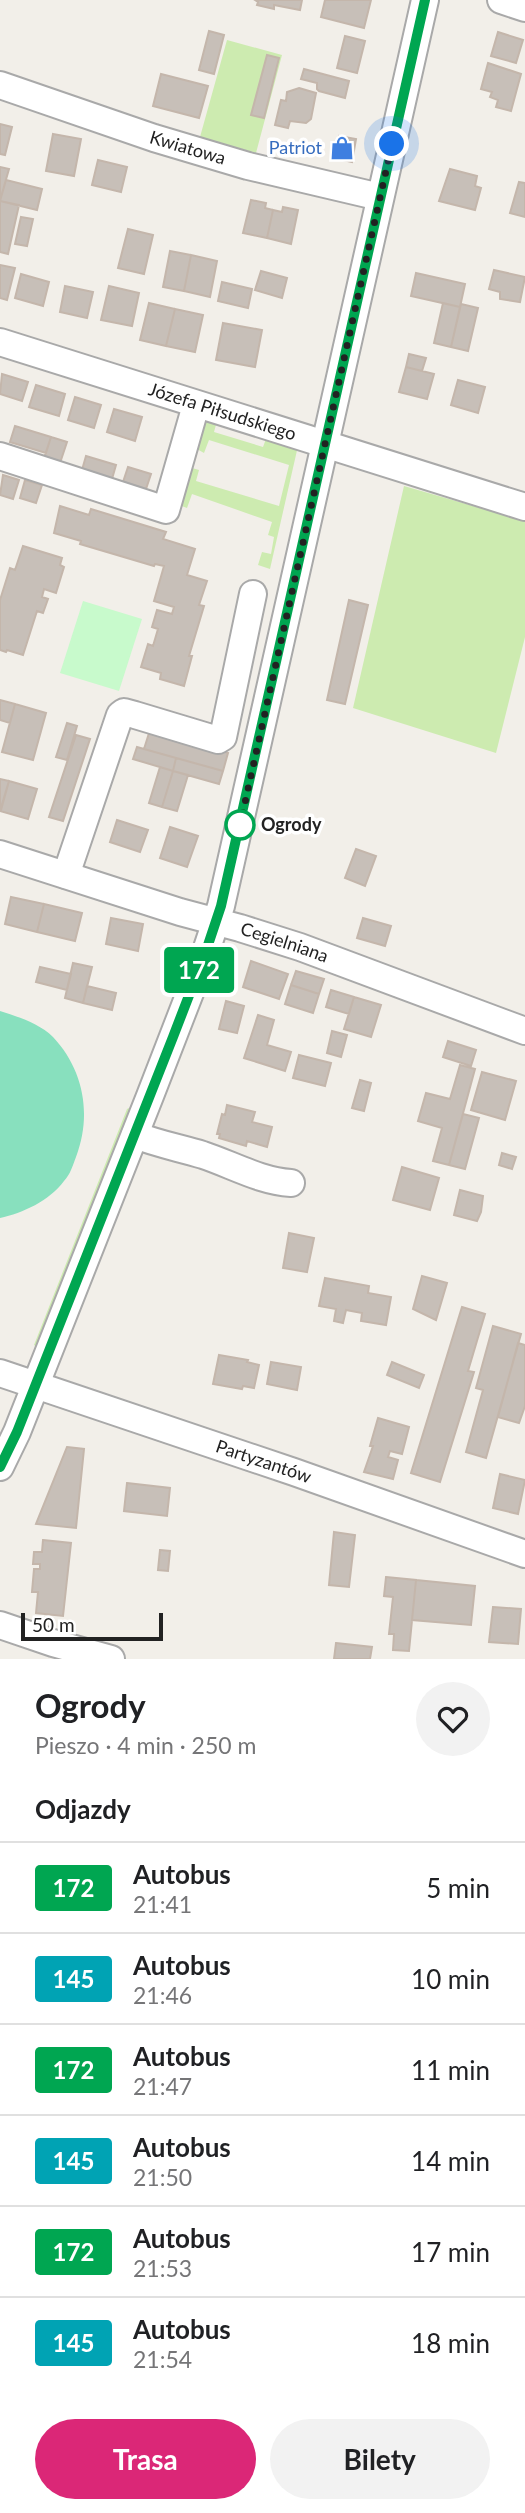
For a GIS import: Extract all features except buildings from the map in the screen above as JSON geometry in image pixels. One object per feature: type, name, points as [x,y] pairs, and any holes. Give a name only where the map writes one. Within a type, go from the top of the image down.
[{"type":"street","points":[[0,1467],[135,1135],[216,922],[425,0]]},
{"type":"street","points":[[502,0],[525,8]]},
{"type":"street","name":"Kwiatowa","points":[[0,85],[167,142],[248,166],[380,197]]},
{"type":"street","name":"Józefa Piłsudskiego","points":[[0,342],[525,507]]},
{"type":"street","points":[[0,456],[166,510],[196,405]]},
{"type":"street","points":[[66,876],[120,715],[124,712],[218,740],[223,737],[253,594]]},
{"type":"street","name":"Cegielniana","points":[[0,854],[300,947],[525,1031]]},
{"type":"street","points":[[135,1135],[276,1182],[291,1183]]},
{"type":"street","name":"Partyzantów","points":[[0,1373],[294,1472],[525,1554]]},
{"type":"street","points":[[0,1625],[111,1659]]},
{"type":"green space","points":[[227,40],[282,55],[256,153],[200,137]]},
{"type":"green space","points":[[207,421],[217,421],[214,432],[263,447],[267,436],[298,446],[270,569],[258,565],[262,552],[271,554],[274,537],[268,535],[272,522],[192,494],[187,508],[179,505],[185,472],[192,468],[199,470],[196,481],[279,506],[289,465],[209,440],[204,453],[197,449],[199,431]]},
{"type":"green space","points":[[404,486],[525,521],[525,637],[496,753],[353,708]]},
{"type":"green space","points":[[83,601],[142,619],[119,691],[60,673]]},
{"type":"green space","points":[[0,1011],[35,1024],[53,1037],[64,1050],[78,1078],[84,1125],[72,1167],[58,1188],[35,1205],[0,1218]]},
{"type":"green space","points":[[127,1109],[134,1109],[38,1348],[34,1345]]},
{"type":"bus line","name":"172","points":[[0,1467],[17,1432],[135,1135],[221,906],[425,0]]},
{"type":"place","name":"Patriot","points":[[342,148]]},
{"type":"place","name":"Ogrody","points":[[240,825]]},
{"type":"route","points":[[240,825],[392,144]]}]
